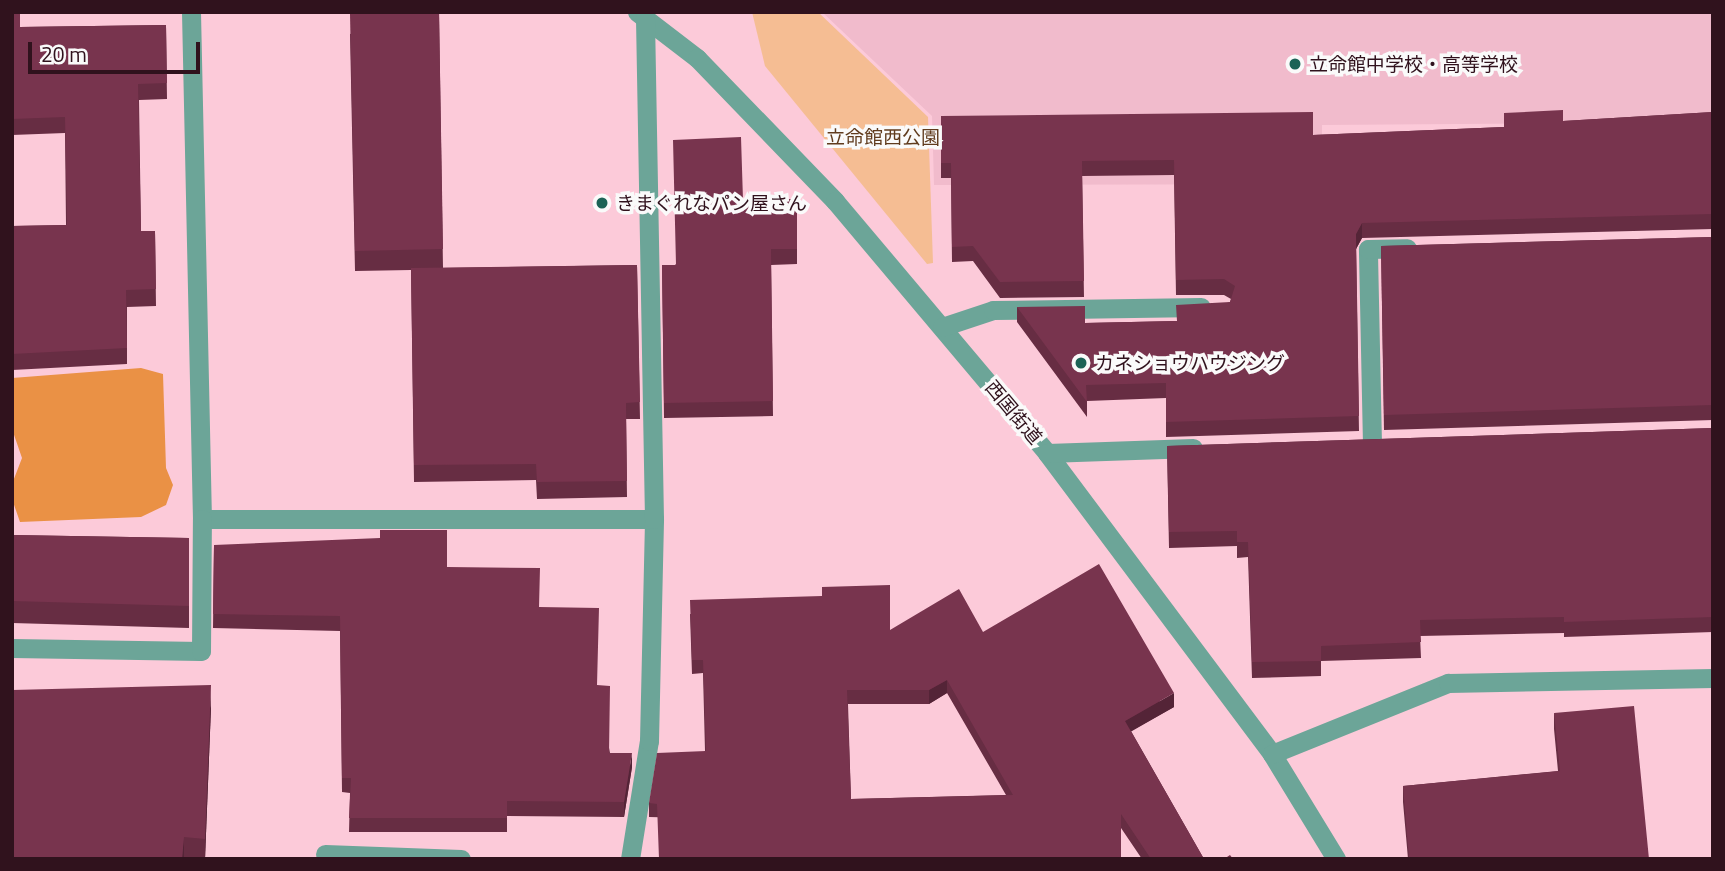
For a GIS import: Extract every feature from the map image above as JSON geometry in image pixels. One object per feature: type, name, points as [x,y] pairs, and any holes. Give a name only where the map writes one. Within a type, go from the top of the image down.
[{"type":"street","points":[[12,648],[201,651],[202,519],[191,12]]},
{"type":"street","points":[[630,859],[649,741],[654,519],[641,14]]},
{"type":"street","name":"西国街道","points":[[641,14],[697,58],[835,201],[1047,453],[1272,754],[1336,859]]},
{"type":"street","points":[[1372,444],[1368,249],[1423,248]]},
{"type":"street","points":[[942,327],[993,310],[1224,307]]},
{"type":"street","points":[[1345,444],[1399,443]]},
{"type":"street","points":[[1047,453],[1209,448]]},
{"type":"street","points":[[202,519],[654,519]]},
{"type":"street","points":[[1272,754],[1448,683],[1713,678]]},
{"type":"street","points":[[325,854],[461,859]]},
{"type":"shaded area","name":"立命館中学校・高等学校","points":[[822,12],[1713,12],[1713,122],[1322,125],[1322,184],[934,185],[932,116]]},
{"type":"shaded area","points":[[141,368],[163,374],[166,468],[173,485],[166,505],[141,517],[20,522],[12,499],[12,484],[22,458],[12,429],[12,378]]},
{"type":"green space","name":"立命館西公園","points":[[752,12],[818,12],[928,117],[933,263],[927,264],[765,66]]},
{"type":"building","points":[[12,12],[20,12],[20,27],[166,25],[167,83],[138,84],[141,231],[155,231],[156,289],[126,290],[127,348],[12,354],[12,226],[67,225],[65,117],[12,119]]},
{"type":"building","points":[[439,12],[443,249],[355,251],[350,14]]},
{"type":"building","points":[[1563,110],[1563,121],[1713,112],[1713,214],[1362,223],[1356,234],[1359,416],[1166,422],[1166,383],[1086,385],[1087,402],[1017,307],[1085,306],[1085,323],[1177,321],[1176,305],[1230,302],[1235,286],[1224,279],[1176,280],[1174,160],[1082,161],[1084,281],[1000,282],[973,246],[952,247],[951,163],[941,163],[941,116],[1313,112],[1313,135],[1504,127],[1504,113]]},
{"type":"building","points":[[741,137],[743,200],[797,199],[797,249],[771,249],[773,401],[664,403],[662,265],[676,265],[673,140]]},
{"type":"building","points":[[1713,237],[1713,405],[1384,415],[1381,246]]},
{"type":"building","points":[[637,265],[640,402],[626,403],[627,481],[537,482],[536,464],[414,465],[411,268]]},
{"type":"building","points":[[1713,428],[1713,617],[1564,622],[1564,617],[1420,620],[1421,642],[1321,646],[1321,661],[1252,662],[1248,542],[1237,542],[1237,531],[1169,532],[1167,446]]},
{"type":"building","points":[[380,530],[447,530],[447,567],[540,568],[539,607],[599,608],[597,685],[610,686],[609,753],[632,753],[624,802],[507,801],[507,818],[349,818],[351,778],[342,778],[340,616],[213,614],[214,545],[380,538]]},
{"type":"building","points":[[12,535],[189,538],[189,606],[12,601]]},
{"type":"building","points":[[1099,564],[1174,693],[1125,721],[1204,859],[1151,859],[1121,814],[1121,859],[659,859],[657,804],[649,803],[657,753],[706,751],[703,660],[692,660],[690,600],[822,596],[822,587],[890,585],[890,630],[959,589],[983,632]],"holes":[[[947,680],[1013,795],[851,799],[847,690],[929,690]]]},
{"type":"building","points":[[211,685],[205,839],[184,837],[182,859],[12,859],[12,690]]},
{"type":"building","points":[[1634,706],[1649,859],[1409,859],[1403,786],[1560,771],[1554,713]]},
{"type":"place","name":"立命館中学校・高等学校","points":[[1295,64]]},
{"type":"place","name":"きまぐれなパン屋さん","points":[[602,203]]},
{"type":"place","name":"カネショウハウジング","points":[[1081,363]]}]
